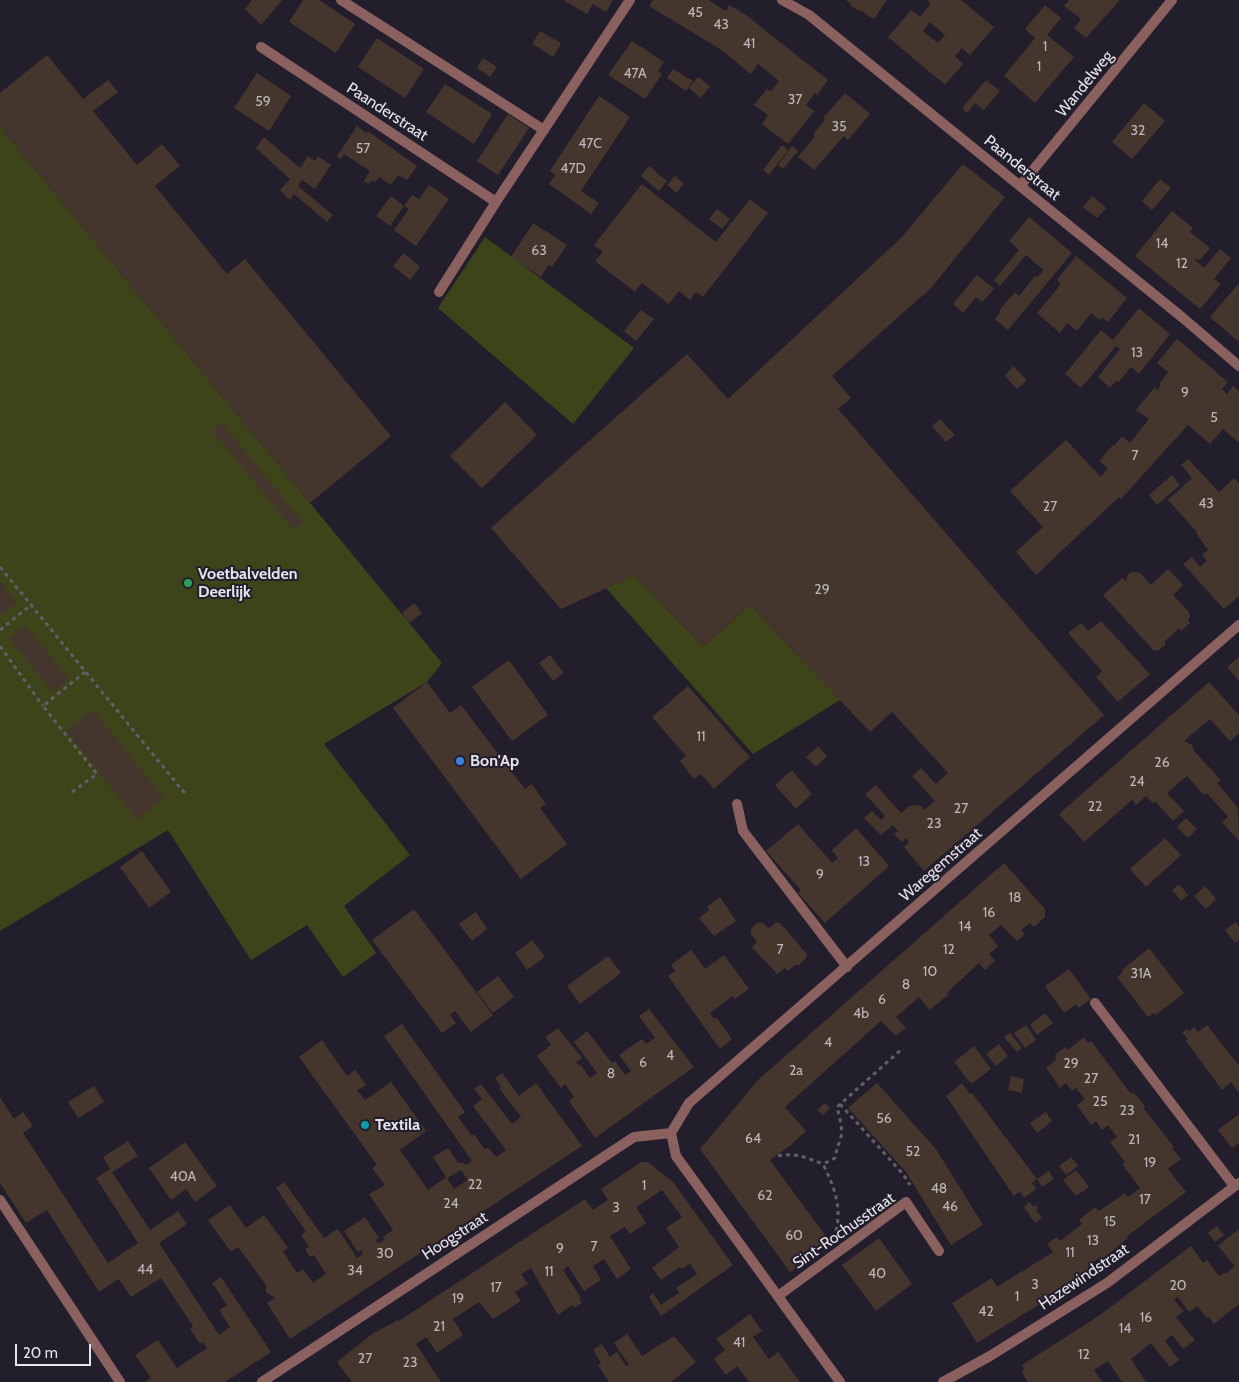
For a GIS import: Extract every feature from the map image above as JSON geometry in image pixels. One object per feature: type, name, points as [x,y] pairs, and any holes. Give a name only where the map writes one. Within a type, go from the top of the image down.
[{"type":"street","points":[[439,292],[496,202],[630,0]]},
{"type":"street","name":"Paanderstraat","points":[[782,0],[809,15],[1183,318],[1239,366]]},
{"type":"street","name":"Wandelweg","points":[[1020,186],[1172,0]]},
{"type":"street","points":[[337,2],[544,130]]},
{"type":"street","name":"Paanderstraat","points":[[261,46],[496,202]]},
{"type":"street","name":"Waregemstraat","points":[[671,1133],[689,1104],[1239,625]]},
{"type":"street","points":[[737,804],[743,831],[846,967]]},
{"type":"street","name":"Hazewindstraat","points":[[943,1382],[990,1356],[1107,1283],[1237,1185],[1095,1003]]},
{"type":"street","points":[[671,1133],[676,1156],[840,1382]]},
{"type":"street","name":"Hoogstraat","points":[[262,1382],[634,1137],[671,1133]]},
{"type":"street","points":[[0,1200],[120,1382]]},
{"type":"street","name":"Sint-Rochusstraat","points":[[778,1296],[906,1202],[939,1251]]},
{"type":"path","points":[[0,567],[187,796]]},
{"type":"path","points":[[0,630],[31,604]]},
{"type":"path","points":[[0,646],[43,706],[97,774],[72,792]]},
{"type":"path","points":[[43,706],[86,672]]},
{"type":"path","points":[[823,1164],[834,1158],[840,1137],[841,1124],[837,1107],[903,1048]]},
{"type":"path","points":[[840,1104],[903,1174],[916,1194],[906,1202]]},
{"type":"path","points":[[778,1156],[788,1154],[809,1158],[823,1164],[835,1189],[838,1201],[837,1227],[830,1258]]},
{"type":"green space","name":"Voetbalvelden Deerlijk","points":[[0,127],[442,663],[427,682],[324,744],[410,855],[344,906],[376,953],[343,977],[307,925],[251,960],[168,830],[0,931]]},
{"type":"green space","points":[[485,237],[634,348],[573,424],[438,308]]},
{"type":"green space","points":[[635,575],[703,647],[750,605],[840,700],[753,754],[606,588]]},
{"type":"building","points":[[252,0],[282,0],[261,25],[245,9]]},
{"type":"building","points":[[303,0],[319,0],[355,24],[336,53],[289,22]]},
{"type":"building","points":[[563,0],[613,0],[606,12],[593,4],[587,14]]},
{"type":"building","points":[[653,0],[708,0],[726,11],[729,5],[746,15],[828,80],[817,95],[815,93],[806,105],[814,111],[788,144],[762,124],[768,115],[754,105],[767,89],[771,91],[779,81],[758,64],[751,74],[720,49],[649,6]]},
{"type":"building","points":[[846,0],[887,0],[874,19],[851,6]]},
{"type":"building","points":[[929,0],[961,0],[994,27],[970,55],[962,48],[955,56],[963,64],[945,85],[888,37],[911,10],[920,17],[931,4],[927,2]],"holes":[[[930,22],[945,35],[938,43],[923,31]]]},
{"type":"building","points":[[1069,0],[1120,0],[1086,38],[1074,28],[1081,19],[1064,6]]},
{"type":"building","points":[[1045,5],[1061,18],[1047,35],[1074,57],[1035,103],[1004,76],[1035,38],[1025,29]]},
{"type":"building","points":[[540,31],[561,43],[553,57],[532,44]]},
{"type":"building","points":[[377,38],[424,69],[405,98],[358,67]]},
{"type":"building","points":[[632,41],[664,62],[658,71],[662,74],[645,99],[608,75]]},
{"type":"building","points":[[47,55],[83,99],[108,80],[118,92],[93,111],[137,165],[162,144],[180,166],[155,186],[227,274],[245,259],[391,436],[310,503],[0,127],[0,93]]},
{"type":"building","points":[[483,58],[497,67],[490,77],[477,68]]},
{"type":"building","points":[[673,69],[693,81],[686,91],[667,78]]},
{"type":"building","points":[[257,73],[291,96],[269,131],[234,108]]},
{"type":"building","points":[[698,77],[710,86],[701,98],[689,88]]},
{"type":"building","points":[[986,80],[1000,91],[984,110],[975,103],[967,113],[962,108]]},
{"type":"building","points":[[445,84],[492,114],[474,144],[426,112]]},
{"type":"building","points":[[845,93],[870,114],[848,140],[844,136],[814,170],[798,157],[815,136],[813,134],[825,120],[823,118]]},
{"type":"building","points":[[599,96],[630,117],[581,191],[599,203],[591,214],[549,184],[555,175],[550,171]]},
{"type":"building","points":[[1144,103],[1165,121],[1132,159],[1112,142]]},
{"type":"building","points":[[508,114],[529,128],[498,175],[477,161]]},
{"type":"building","points":[[357,126],[367,133],[368,131],[417,166],[407,180],[398,175],[391,185],[379,177],[375,182],[372,180],[369,184],[364,181],[370,171],[344,154],[341,159],[337,156]]},
{"type":"building","points":[[264,137],[300,168],[308,156],[315,161],[318,156],[331,165],[315,189],[302,180],[298,186],[333,215],[327,222],[294,194],[290,200],[280,190],[290,179],[256,148]]},
{"type":"building","points":[[782,145],[788,150],[769,175],[763,170]]},
{"type":"building","points":[[792,146],[798,151],[783,169],[778,165]]},
{"type":"building","points":[[963,164],[1005,197],[931,288],[832,376],[851,398],[838,409],[1104,715],[924,871],[904,847],[909,842],[906,838],[902,842],[894,834],[898,831],[893,825],[881,835],[864,818],[872,811],[881,820],[885,816],[865,794],[876,785],[901,813],[909,806],[920,805],[924,810],[935,801],[912,776],[921,768],[936,784],[948,773],[892,712],[870,732],[750,605],[703,647],[635,575],[561,609],[491,528],[687,354],[728,399],[902,237]]},
{"type":"building","points":[[649,166],[667,181],[659,191],[641,176]]},
{"type":"building","points":[[675,176],[684,184],[676,193],[667,185]]},
{"type":"building","points":[[1160,179],[1171,188],[1152,210],[1142,201]]},
{"type":"building","points":[[642,184],[716,242],[750,199],[768,213],[703,297],[696,292],[690,300],[679,291],[669,304],[642,283],[635,292],[595,261],[603,252],[594,245]]},
{"type":"building","points":[[429,185],[449,199],[416,246],[394,230],[409,209],[404,206],[412,195],[419,199]]},
{"type":"building","points":[[391,196],[404,206],[390,226],[376,216]]},
{"type":"building","points":[[1092,196],[1106,208],[1097,218],[1083,207]]},
{"type":"building","points":[[717,209],[730,219],[722,229],[709,219]]},
{"type":"building","points":[[1172,211],[1193,228],[1190,232],[1210,248],[1200,260],[1196,258],[1195,260],[1204,268],[1220,249],[1231,258],[1214,279],[1221,284],[1200,309],[1135,256]]},
{"type":"building","points":[[1029,217],[1072,253],[1008,330],[995,319],[999,311],[1015,292],[1019,296],[1035,276],[1037,277],[1044,270],[1026,255],[1000,286],[994,280],[1019,250],[1009,241]]},
{"type":"building","points":[[533,223],[567,245],[552,267],[548,265],[541,277],[511,257]]},
{"type":"building","points":[[404,253],[420,267],[410,280],[393,266]]},
{"type":"building","points":[[1076,256],[1127,298],[1108,322],[1102,318],[1100,320],[1091,313],[1077,331],[1067,323],[1060,333],[1037,313],[1061,284],[1057,280]]},
{"type":"building","points":[[977,275],[994,289],[982,302],[976,297],[963,313],[953,304]]},
{"type":"building","points":[[1239,283],[1239,342],[1210,317]]},
{"type":"building","points":[[1139,308],[1170,334],[1139,374],[1131,367],[1119,382],[1117,380],[1110,388],[1098,377],[1120,349],[1116,346],[1081,388],[1065,374],[1101,330],[1113,340]]},
{"type":"building","points":[[641,310],[654,319],[636,341],[624,331]]},
{"type":"building","points":[[1177,339],[1228,382],[1222,389],[1227,394],[1233,386],[1239,391],[1239,443],[1223,429],[1210,444],[1188,425],[1121,499],[1119,497],[1036,575],[1016,552],[1043,527],[1010,491],[1066,440],[1101,477],[1108,468],[1099,461],[1122,436],[1130,443],[1149,419],[1136,410],[1154,388],[1157,390],[1160,387],[1160,383],[1168,372],[1157,363]]},
{"type":"building","points":[[1013,366],[1027,380],[1017,389],[1005,376]]},
{"type":"building","points":[[505,402],[537,435],[482,488],[450,456]]},
{"type":"building","points":[[940,419],[955,435],[946,442],[932,426]]},
{"type":"building","points":[[222,423],[303,522],[294,530],[212,431]]},
{"type":"building","points":[[1188,459],[1219,492],[1234,478],[1239,483],[1239,596],[1224,609],[1183,564],[1192,557],[1200,567],[1207,561],[1202,555],[1208,550],[1197,532],[1168,500],[1192,478],[1181,465]]},
{"type":"building","points":[[1172,475],[1180,485],[1157,505],[1149,495]]},
{"type":"building","points":[[1168,569],[1183,585],[1173,595],[1189,612],[1190,617],[1188,621],[1190,623],[1181,631],[1179,628],[1165,641],[1165,645],[1158,651],[1154,651],[1103,595],[1122,578],[1126,581],[1128,574],[1132,572],[1140,573],[1151,585]]},
{"type":"building","points":[[0,581],[17,602],[0,616]]},
{"type":"building","points":[[414,603],[422,613],[409,623],[402,613]]},
{"type":"building","points":[[1101,621],[1150,674],[1118,702],[1096,677],[1102,671],[1068,633],[1081,623],[1088,631]]},
{"type":"building","points":[[25,625],[69,679],[53,692],[9,638]]},
{"type":"building","points":[[550,655],[564,673],[553,681],[539,663]]},
{"type":"building","points":[[1239,657],[1239,681],[1227,667]]},
{"type":"building","points":[[509,660],[548,715],[512,741],[472,687]]},
{"type":"building","name":"Bon'Ap","points":[[427,682],[450,713],[461,705],[525,789],[532,784],[546,804],[540,808],[567,844],[521,879],[393,708]]},
{"type":"building","points":[[1209,682],[1239,715],[1239,733],[1230,741],[1210,719],[1184,741],[1192,745],[1194,751],[1221,780],[1217,783],[1238,808],[1239,841],[1222,822],[1228,817],[1207,793],[1204,795],[1187,776],[1167,793],[1184,811],[1173,821],[1155,801],[1153,803],[1146,796],[1136,805],[1132,800],[1084,842],[1059,814]]},
{"type":"building","points":[[688,686],[750,757],[714,789],[701,774],[694,779],[680,761],[686,756],[652,717]]},
{"type":"building","points":[[93,709],[164,798],[137,820],[66,731]]},
{"type":"building","points":[[818,746],[827,756],[816,767],[806,757]]},
{"type":"building","points":[[792,770],[812,794],[796,809],[775,785]]},
{"type":"building","points":[[1186,818],[1197,829],[1188,838],[1177,827]]},
{"type":"building","points":[[798,824],[832,863],[838,858],[832,850],[856,828],[889,866],[825,923],[798,893],[801,890],[766,851]]},
{"type":"building","points":[[1165,838],[1181,855],[1146,887],[1130,869]]},
{"type":"building","points":[[142,851],[171,892],[149,908],[120,867]]},
{"type":"building","points":[[1004,863],[1045,909],[1045,917],[1034,927],[1030,923],[1021,930],[1025,934],[1017,941],[1001,925],[989,935],[998,946],[989,954],[995,961],[985,970],[979,963],[947,993],[949,994],[930,1010],[919,997],[896,1017],[906,1028],[896,1036],[881,1021],[785,1107],[806,1131],[770,1160],[830,1242],[790,1272],[700,1149],[759,1079]]},
{"type":"building","points":[[1179,884],[1188,895],[1181,901],[1172,890]]},
{"type":"building","points":[[1205,886],[1216,899],[1206,909],[1194,896]]},
{"type":"building","points":[[720,897],[736,921],[714,936],[699,918],[709,910],[707,907]]},
{"type":"building","points":[[414,909],[493,1015],[471,1032],[455,1011],[450,1015],[456,1023],[442,1033],[372,940]]},
{"type":"building","points":[[476,912],[487,929],[472,941],[459,924]]},
{"type":"building","points":[[1236,922],[1239,927],[1239,940],[1235,943],[1225,930]]},
{"type":"building","points":[[757,923],[763,923],[769,929],[775,923],[780,923],[807,954],[805,960],[788,971],[785,968],[777,974],[752,947],[757,942],[751,934],[751,929]]},
{"type":"building","points":[[532,940],[545,957],[527,970],[515,953]]},
{"type":"building","points":[[1149,948],[1184,993],[1156,1015],[1154,1013],[1148,1017],[1117,977],[1123,972],[1122,970]]},
{"type":"building","points":[[691,950],[705,969],[724,955],[749,989],[735,999],[733,996],[710,1013],[714,1019],[716,1017],[732,1039],[720,1049],[668,976],[675,971],[671,965]]},
{"type":"building","points":[[608,956],[621,973],[580,1004],[567,986]]},
{"type":"building","points":[[1069,969],[1091,999],[1078,1008],[1076,1004],[1064,1013],[1045,986]]},
{"type":"building","points":[[498,976],[514,997],[493,1013],[477,992]]},
{"type":"building","points":[[649,1009],[694,1067],[595,1138],[569,1101],[574,1097],[565,1084],[561,1088],[537,1056],[551,1045],[545,1037],[558,1028],[582,1058],[576,1062],[579,1066],[580,1064],[590,1078],[597,1073],[574,1042],[587,1031],[612,1063],[615,1061],[625,1075],[631,1071],[619,1055],[642,1039],[646,1044],[655,1038],[639,1016]]},
{"type":"building","points":[[1045,1013],[1053,1023],[1037,1035],[1030,1025]]},
{"type":"building","points":[[402,1024],[465,1112],[458,1117],[472,1136],[474,1134],[484,1149],[489,1148],[497,1157],[506,1150],[473,1106],[482,1099],[474,1089],[481,1084],[512,1124],[521,1117],[499,1088],[501,1087],[495,1078],[502,1073],[519,1096],[536,1083],[582,1146],[290,1339],[267,1303],[275,1298],[266,1292],[266,1285],[238,1247],[231,1252],[208,1220],[230,1205],[246,1228],[264,1215],[288,1248],[283,1251],[297,1273],[303,1269],[313,1283],[326,1274],[314,1255],[310,1257],[305,1249],[309,1247],[301,1235],[306,1232],[276,1188],[284,1182],[324,1238],[338,1229],[357,1258],[363,1254],[361,1250],[358,1252],[344,1231],[365,1217],[379,1238],[376,1240],[378,1244],[385,1239],[383,1237],[393,1230],[369,1194],[385,1185],[372,1168],[377,1165],[299,1057],[322,1040],[347,1076],[355,1070],[366,1085],[357,1090],[365,1100],[391,1082],[426,1131],[400,1150],[428,1190],[446,1177],[433,1157],[448,1148],[458,1163],[467,1165],[472,1161],[384,1036]],"holes":[[[461,1170],[468,1180],[454,1189],[447,1178]]]},
{"type":"building","points":[[1026,1025],[1036,1040],[1025,1048],[1014,1033]]},
{"type":"building","points":[[1207,1025],[1239,1066],[1239,1093],[1231,1082],[1222,1090],[1186,1041],[1188,1039],[1182,1032],[1187,1029],[1189,1031],[1194,1027],[1198,1032]]},
{"type":"building","points":[[1010,1033],[1022,1048],[1017,1052],[1004,1037]]},
{"type":"building","points":[[1084,1037],[1088,1043],[1091,1041],[1131,1094],[1133,1092],[1145,1106],[1143,1108],[1174,1147],[1172,1148],[1181,1159],[1168,1169],[1186,1192],[1127,1236],[1128,1238],[1101,1260],[1099,1258],[1088,1266],[1089,1268],[1086,1271],[1088,1273],[977,1343],[952,1303],[992,1278],[997,1287],[1053,1252],[1047,1244],[1057,1237],[1060,1241],[1082,1224],[1079,1220],[1095,1207],[1099,1211],[1125,1193],[1128,1197],[1140,1188],[1122,1164],[1125,1162],[1110,1142],[1117,1137],[1108,1125],[1102,1130],[1096,1121],[1091,1125],[1077,1105],[1085,1099],[1076,1088],[1072,1091],[1066,1083],[1060,1088],[1046,1068],[1056,1060],[1055,1055],[1065,1047],[1068,1050]]},
{"type":"building","points":[[999,1044],[1008,1056],[996,1066],[986,1054]]},
{"type":"building","points":[[974,1046],[991,1069],[971,1084],[954,1062]]},
{"type":"building","points":[[1011,1076],[1024,1079],[1022,1093],[1008,1090]]},
{"type":"building","points":[[877,1083],[936,1149],[983,1225],[951,1245],[906,1172],[848,1108]]},
{"type":"building","points":[[962,1083],[970,1094],[972,1093],[1037,1179],[1032,1183],[1036,1189],[1024,1198],[1020,1191],[1014,1196],[946,1096]]},
{"type":"building","points":[[94,1086],[104,1102],[78,1118],[68,1102]]},
{"type":"building","points":[[0,1097],[14,1119],[23,1112],[33,1126],[23,1133],[108,1263],[138,1243],[96,1178],[110,1169],[103,1157],[128,1141],[138,1156],[112,1172],[150,1230],[178,1211],[187,1224],[159,1243],[219,1335],[230,1327],[219,1310],[227,1305],[212,1283],[221,1277],[271,1352],[225,1382],[145,1382],[151,1378],[135,1355],[158,1340],[177,1368],[207,1348],[203,1342],[200,1344],[190,1329],[193,1326],[161,1278],[131,1297],[119,1279],[99,1292],[47,1210],[26,1223],[0,1183]]},
{"type":"building","points":[[825,1103],[830,1108],[823,1115],[817,1110]]},
{"type":"building","points":[[1046,1112],[1052,1121],[1037,1133],[1030,1123]]},
{"type":"building","points":[[1239,1114],[1239,1143],[1232,1148],[1218,1130]]},
{"type":"building","points":[[185,1142],[217,1186],[195,1202],[186,1189],[171,1200],[149,1168]]},
{"type":"building","points":[[1071,1157],[1078,1166],[1066,1175],[1059,1166]]},
{"type":"building","points":[[641,1162],[648,1162],[673,1182],[733,1265],[661,1316],[649,1297],[653,1293],[661,1305],[679,1293],[676,1288],[697,1274],[690,1264],[682,1269],[680,1267],[661,1280],[652,1268],[679,1247],[666,1228],[682,1217],[662,1190],[636,1207],[646,1223],[630,1234],[625,1227],[610,1236],[631,1269],[617,1279],[604,1259],[593,1266],[601,1280],[584,1291],[568,1266],[563,1270],[581,1298],[579,1299],[582,1303],[574,1308],[572,1305],[558,1315],[531,1268],[521,1274],[528,1284],[515,1292],[521,1301],[493,1319],[479,1302],[453,1319],[463,1335],[437,1353],[426,1337],[416,1344],[441,1382],[352,1382],[337,1362],[372,1334],[399,1321],[585,1199],[593,1210],[608,1200],[601,1189]]},
{"type":"building","points":[[1076,1170],[1089,1187],[1076,1196],[1063,1180]]},
{"type":"building","points":[[1049,1171],[1054,1179],[1042,1187],[1037,1179]]},
{"type":"building","points":[[1030,1202],[1033,1207],[1035,1205],[1038,1208],[1036,1210],[1042,1218],[1035,1223],[1024,1207]]},
{"type":"building","points":[[1217,1226],[1224,1235],[1215,1242],[1208,1233]]},
{"type":"building","points":[[1239,1229],[1239,1304],[1214,1324],[1197,1306],[1189,1312],[1178,1297],[1174,1300],[1184,1311],[1176,1317],[1195,1340],[1183,1349],[1172,1335],[1165,1341],[1179,1360],[1170,1367],[1151,1343],[1131,1359],[1146,1382],[1122,1382],[1108,1361],[1094,1370],[1102,1382],[1028,1382],[1022,1373],[1024,1368],[1022,1365],[1100,1315],[1191,1246],[1203,1263],[1207,1260],[1219,1276],[1225,1272],[1226,1274],[1235,1266],[1218,1246]]},
{"type":"building","points":[[879,1238],[912,1284],[876,1311],[842,1265]]},
{"type":"building","points":[[750,1314],[762,1331],[753,1337],[769,1359],[778,1352],[800,1382],[749,1382],[737,1366],[726,1375],[714,1359],[725,1350],[716,1339]]},
{"type":"building","points":[[627,1334],[642,1356],[674,1336],[696,1362],[671,1382],[609,1382],[598,1365],[601,1363],[593,1350],[602,1344],[610,1357],[617,1352],[626,1366],[629,1365],[614,1343]]},
{"type":"place","name":"Voetbalvelden Deerlijk","points":[[188,583]]},
{"type":"place","name":"Bon'Ap","points":[[460,761]]},
{"type":"place","name":"Textila","points":[[365,1125]]}]
